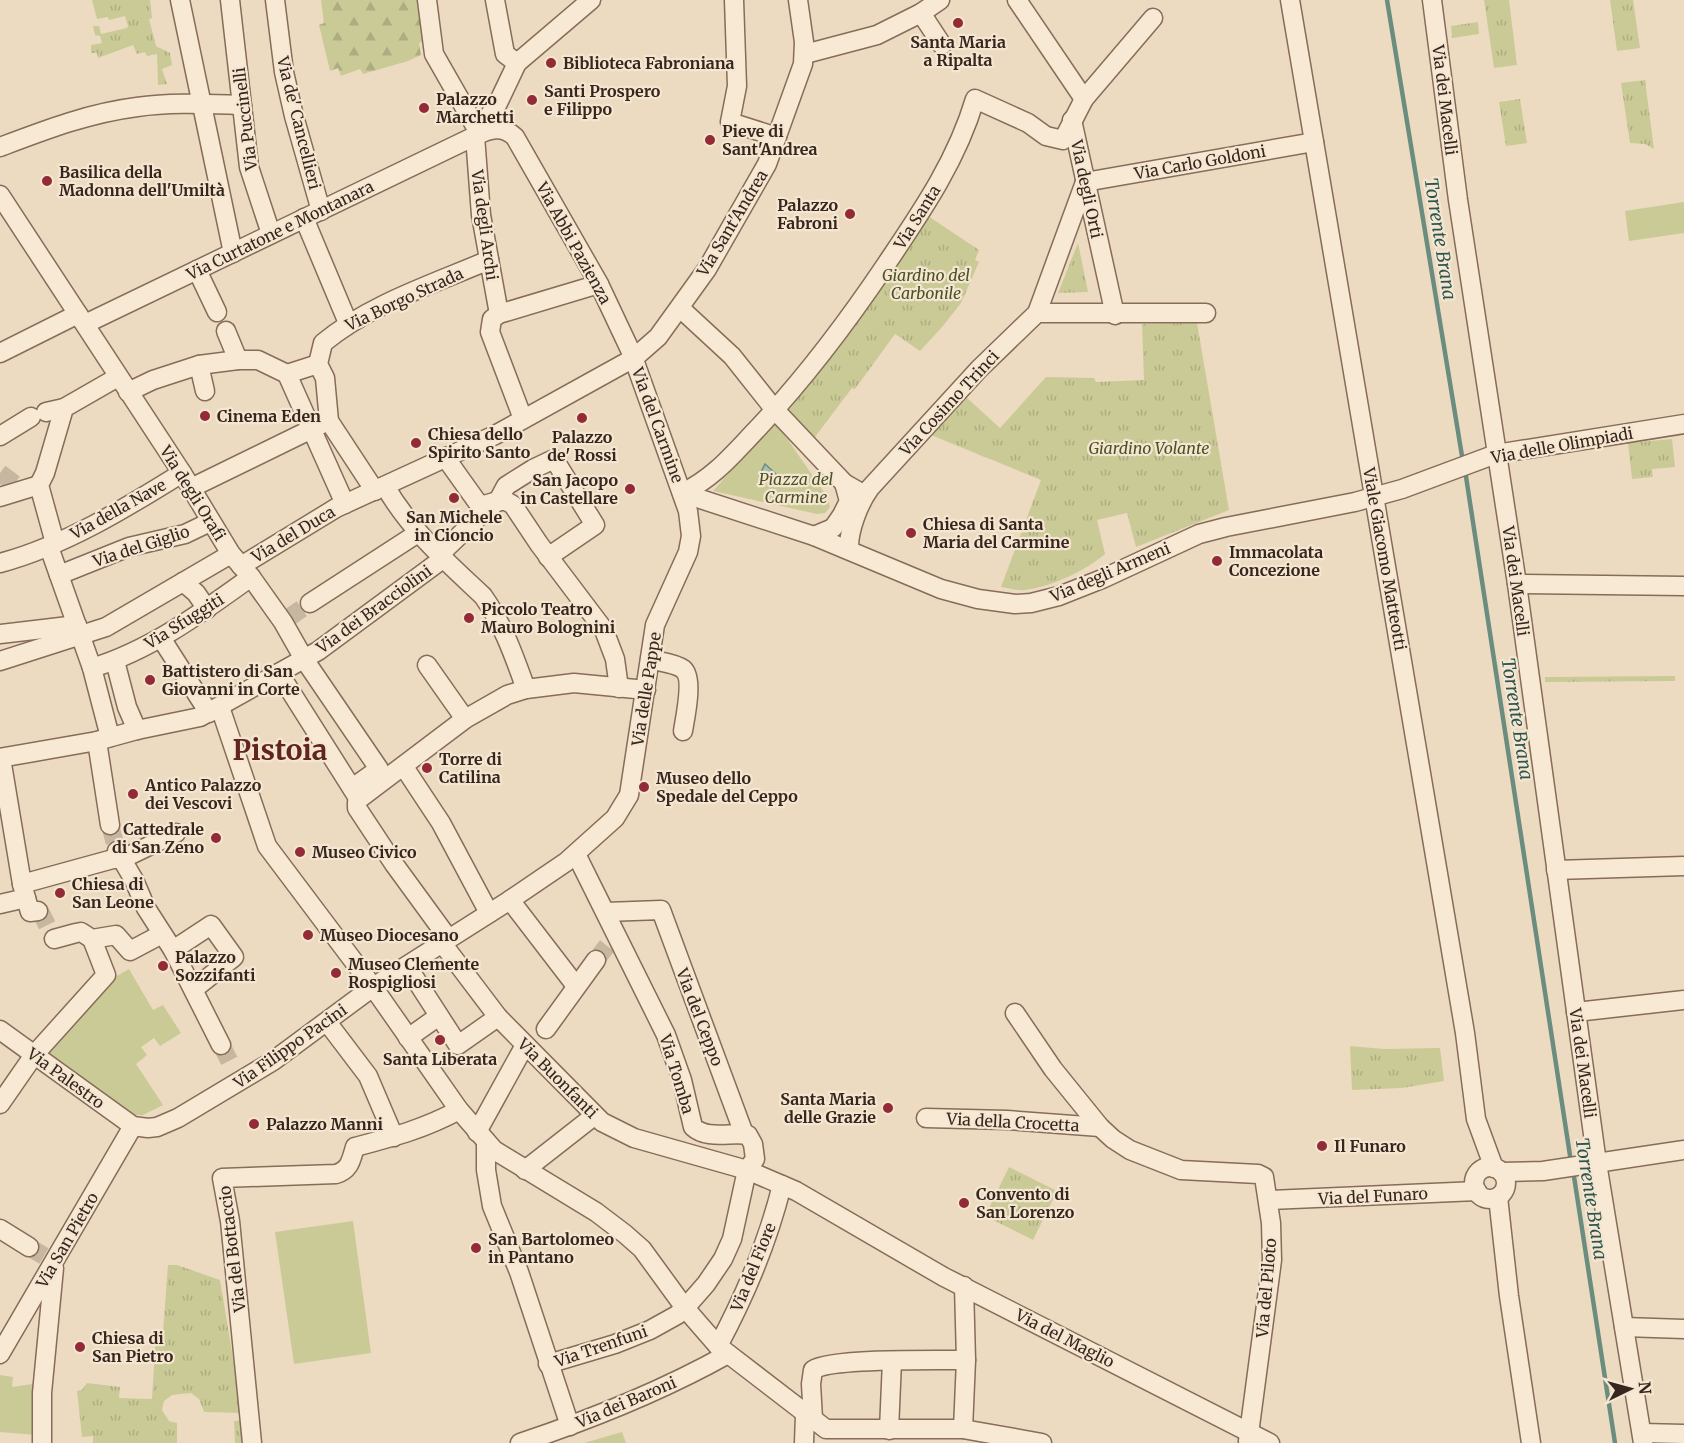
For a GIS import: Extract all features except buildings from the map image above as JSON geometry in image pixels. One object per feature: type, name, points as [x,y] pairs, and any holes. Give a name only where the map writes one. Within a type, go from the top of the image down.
[{"type":"street","points":[[180,0],[233,253]]},
{"type":"street","name":"Via Puccinelli","points":[[230,0],[249,167],[271,234]]},
{"type":"street","name":"Via de' Cancellieri","points":[[275,0],[286,81],[312,214],[348,323]]},
{"type":"street","points":[[427,0],[434,54],[476,134]]},
{"type":"street","points":[[495,0],[505,54],[518,63],[591,0]]},
{"type":"street","points":[[734,0],[737,86],[730,122],[777,137]]},
{"type":"street","name":"Via Sant'Andrea","points":[[523,419],[634,358],[658,337],[707,268],[763,174],[798,80],[805,54],[798,0]]},
{"type":"street","points":[[805,54],[877,34],[921,13],[940,0]]},
{"type":"street","points":[[1017,0],[1084,99]]},
{"type":"street","name":"Viale Giacomo Matteotti","points":[[1290,0],[1463,1022],[1476,1119],[1492,1183],[1531,1443]]},
{"type":"street","name":"Via dei Macelli","points":[[1432,0],[1488,457],[1517,584],[1576,1012],[1591,1164],[1624,1327],[1642,1438]]},
{"type":"street","points":[[921,13],[942,45]]},
{"type":"street","name":"Via degli Orti","points":[[1115,315],[1072,120],[1084,99],[1153,18]]},
{"type":"street","name":"Via Curtatone e Montanara","points":[[476,134],[498,104],[518,63]]},
{"type":"street","name":"Via Santa","points":[[775,410],[842,329],[914,224],[953,157],[975,99],[1028,123],[1046,136],[1063,140],[1072,120]]},
{"type":"street","points":[[0,147],[69,122],[106,112],[184,103],[242,105]]},
{"type":"street","name":"Via Curtatone e Montanara","points":[[0,352],[197,270],[476,134],[489,130],[508,131]]},
{"type":"street","name":"Via Abbi Pazienza","points":[[508,131],[515,138],[598,284],[634,358]]},
{"type":"street","name":"Via degli Archi","points":[[476,134],[481,215],[499,314]]},
{"type":"street","name":"Via Carlo Goldoni","points":[[1085,182],[1314,142]]},
{"type":"street","points":[[217,176],[249,167]]},
{"type":"street","name":"Via Cosimo Trinci","points":[[865,495],[926,425],[1037,313],[1085,182]]},
{"type":"street","name":"Via degli Orafi","points":[[0,195],[187,481],[210,522],[241,566],[285,620],[304,659],[379,769],[355,793]]},
{"type":"street","name":"Via Borgo Strada","points":[[318,364],[322,343],[348,323],[395,300],[489,260]]},
{"type":"street","points":[[197,270],[217,312]]},
{"type":"street","points":[[523,419],[490,332],[490,323],[499,314],[598,284]]},
{"type":"street","points":[[680,308],[732,356],[775,410],[844,483],[865,495],[851,533],[849,550],[682,493]]},
{"type":"street","points":[[1037,313],[1115,315],[1206,313]]},
{"type":"street","points":[[226,331],[238,360]]},
{"type":"street","name":"Via del Carmine","points":[[634,358],[682,493]]},
{"type":"street","points":[[0,436],[47,413],[123,385],[153,380],[199,365],[258,360],[287,374],[345,504]]},
{"type":"street","points":[[287,374],[318,364],[325,378],[329,421],[418,533],[483,596],[500,624],[526,689]]},
{"type":"street","points":[[199,365],[206,391]]},
{"type":"street","points":[[682,493],[714,473],[775,410]]},
{"type":"street","points":[[47,413],[45,473],[39,485],[52,545],[66,573],[92,668],[104,739],[110,825]]},
{"type":"street","name":"Via del Duca","points":[[241,566],[345,504],[495,435],[523,419]]},
{"type":"street","name":"Via della Nave","points":[[0,563],[29,555],[140,499],[329,421]]},
{"type":"street","name":"Via delle Olimpiadi","points":[[1374,496],[1402,489],[1488,457],[1684,424]]},
{"type":"street","points":[[445,458],[492,501],[506,501],[513,505],[543,551],[604,630],[615,659],[619,688]]},
{"type":"street","name":"Via dei Bracciolini","points":[[1,758],[104,739],[200,717],[215,710],[304,659],[441,557],[492,501],[533,469],[554,459],[595,525],[543,551]]},
{"type":"street","points":[[813,536],[833,528],[842,515],[849,501],[844,483]]},
{"type":"street","points":[[0,497],[39,485]]},
{"type":"street","name":"Via delle Pappe","points":[[615,818],[629,795],[653,634],[660,612],[686,559],[690,545],[691,523],[682,493]]},
{"type":"street","name":"Via degli Armeni","points":[[849,550],[941,589],[1001,603],[1031,603],[1059,596],[1102,579],[1199,534],[1355,502],[1374,496]]},
{"type":"street","name":"Via del Giglio","points":[[66,573],[129,547],[185,534],[210,522]]},
{"type":"street","points":[[310,603],[418,533]]},
{"type":"street","points":[[0,661],[84,632],[183,582],[241,566]]},
{"type":"street","name":"Via Sfuggiti","points":[[92,668],[115,661],[161,638],[207,609],[241,566]]},
{"type":"street","points":[[183,582],[196,593],[207,609]]},
{"type":"street","points":[[1517,584],[1684,586]]},
{"type":"street","points":[[0,634],[26,631],[84,632]]},
{"type":"street","points":[[161,638],[215,710],[267,846],[372,987],[459,1110],[494,1150],[596,1212],[634,1242],[653,1263],[685,1308],[723,1350],[826,1429],[963,1430],[1042,1443]]},
{"type":"street","points":[[650,659],[680,668],[687,675],[683,731]]},
{"type":"street","points":[[115,661],[127,707],[138,730]]},
{"type":"street","points":[[427,665],[465,719]]},
{"type":"street","name":"Via Buonfanti","points":[[279,673],[355,793],[357,808],[498,1017],[529,1046],[594,1116],[634,1138],[747,1170],[782,1185]]},
{"type":"street","points":[[355,793],[404,767],[465,719],[507,695],[526,689],[574,683],[646,690]]},
{"type":"street","points":[[1,758],[29,898]]},
{"type":"street","points":[[404,767],[441,823],[489,913]]},
{"type":"street","name":"Via Filippo Pacini","points":[[133,1126],[148,1128],[178,1118],[237,1075],[327,1022],[372,987],[510,900],[576,854],[615,818]]},
{"type":"street","points":[[0,904],[29,898],[119,855],[176,833]]},
{"type":"street","points":[[576,854],[606,912]]},
{"type":"street","points":[[119,855],[134,880],[146,908],[173,950],[194,989],[221,1045]]},
{"type":"street","points":[[1556,870],[1684,866]]},
{"type":"street","points":[[510,900],[576,986]]},
{"type":"street","name":"Via del Ceppo","points":[[606,912],[661,910],[744,1134]]},
{"type":"street","name":"Via Tomba","points":[[606,912],[615,935],[666,1035],[682,1080],[694,1129],[708,1134],[744,1134]]},
{"type":"street","points":[[173,950],[211,925],[234,957],[194,989]]},
{"type":"street","points":[[0,1104],[34,1055],[106,975],[92,939],[81,932],[54,939]]},
{"type":"street","points":[[92,939],[116,935],[130,951],[162,934]]},
{"type":"street","points":[[546,1029],[596,960]]},
{"type":"street","points":[[407,966],[458,1045],[498,1017]]},
{"type":"street","points":[[1576,1012],[1684,1000]]},
{"type":"street","points":[[1015,1013],[1053,1069],[1100,1127]]},
{"type":"street","points":[[408,1038],[439,1016]]},
{"type":"street","points":[[327,1022],[368,1076],[394,1137]]},
{"type":"street","name":"Via Palestro","points":[[0,1030],[133,1126]]},
{"type":"street","points":[[529,1046],[498,1098],[482,1137],[492,1206],[519,1272],[570,1426]]},
{"type":"street","name":"Via del Bottaccio","points":[[252,1443],[231,1233],[222,1178],[336,1174],[345,1171],[349,1166],[355,1147],[435,1123],[459,1110]]},
{"type":"street","points":[[529,1172],[594,1116]]},
{"type":"street","name":"Via della Crocetta","points":[[926,1118],[1007,1120],[1100,1127]]},
{"type":"street","name":"Via San Pietro","points":[[0,1354],[43,1255],[133,1126]]},
{"type":"street","name":"Via del Piloto","points":[[1100,1127],[1130,1150],[1181,1170],[1262,1176],[1265,1179],[1269,1200],[1272,1260],[1248,1437]]},
{"type":"street","points":[[744,1134],[748,1135],[753,1144],[755,1159],[747,1170]]},
{"type":"street","name":"Via del Funaro","points":[[1269,1200],[1492,1183],[1551,1170],[1684,1150]]},
{"type":"street","name":"Via Trenfuni","points":[[548,1364],[615,1344],[677,1316],[715,1272],[732,1239],[747,1170]]},
{"type":"street","name":"Via del Maglio","points":[[782,1185],[944,1277],[1248,1437],[1270,1443]]},
{"type":"street","name":"Via del Fiore","points":[[723,1350],[753,1276],[775,1213],[782,1185]]},
{"type":"street","points":[[0,1229],[43,1255],[42,1443]]},
{"type":"street","points":[[963,1430],[966,1360],[964,1286]]},
{"type":"street","points":[[1624,1327],[1684,1329]]},
{"type":"street","name":"Via dei Baroni","points":[[520,1443],[650,1394],[723,1350]]},
{"type":"street","points":[[804,1443],[813,1370],[819,1366],[858,1362],[966,1360]]},
{"type":"street","points":[[889,1430],[892,1361]]},
{"type":"street","points":[[1642,1438],[1684,1434]]},
{"type":"green space","points":[[92,0],[150,0],[152,18],[149,19],[156,46],[170,53],[172,65],[162,69],[167,84],[158,85],[157,54],[147,56],[145,52],[137,54],[133,45],[98,58],[97,53],[91,53],[91,45],[102,43],[100,36],[95,35],[93,26],[99,26],[101,34],[128,26],[125,16],[109,20],[108,17],[97,19]]},
{"type":"green space","points":[[321,0],[418,0],[424,41],[419,43],[421,55],[363,74],[360,69],[341,76],[338,68],[330,71],[319,25],[324,23]]},
{"type":"green space","points":[[1484,0],[1509,0],[1517,65],[1494,68]]},
{"type":"green space","points":[[1610,0],[1633,0],[1640,48],[1617,51]]},
{"type":"green space","points":[[1478,22],[1479,34],[1452,38],[1451,26]]},
{"type":"green space","points":[[1645,80],[1654,149],[1645,144],[1630,143],[1621,83]]},
{"type":"green space","points":[[1520,99],[1527,143],[1506,146],[1499,102]]},
{"type":"green space","points":[[1684,202],[1684,233],[1629,241],[1625,211]]},
{"type":"green space","name":"Giardino del Carbonile","points":[[925,214],[979,250],[975,260],[979,262],[961,303],[920,351],[895,334],[855,389],[852,388],[815,437],[788,415],[789,404]]},
{"type":"green space","points":[[1078,243],[1088,292],[1058,293]]},
{"type":"green space","name":"Giardino Volante","points":[[1197,323],[1229,510],[1136,547],[1127,513],[1097,520],[1105,554],[1097,560],[1046,586],[1022,590],[1001,587],[1041,480],[931,435],[966,397],[1000,428],[1046,377],[1094,378],[1096,382],[1144,380],[1142,324]]},
{"type":"green space","name":"Piazza del Carmine","points":[[775,421],[828,498],[830,507],[825,513],[817,514],[713,491]]},
{"type":"green space","points":[[1672,439],[1675,467],[1652,469],[1653,477],[1632,479],[1628,443]]},
{"type":"green space","points":[[1675,676],[1675,681],[1545,682],[1545,677]]},
{"type":"green space","points":[[129,969],[153,1010],[163,1005],[181,1033],[160,1046],[154,1038],[141,1047],[147,1055],[136,1064],[163,1105],[143,1115],[133,1115],[46,1054],[115,977]]},
{"type":"green space","points":[[1350,1046],[1384,1049],[1440,1048],[1444,1081],[1402,1088],[1352,1090]]},
{"type":"green space","points":[[1009,1167],[1057,1191],[1033,1240],[985,1216]]},
{"type":"green space","points":[[353,1221],[371,1353],[294,1364],[275,1232]]},
{"type":"green space","points":[[168,1265],[177,1265],[220,1280],[242,1413],[204,1412],[199,1399],[191,1393],[172,1395],[164,1401],[162,1410],[169,1421],[177,1423],[177,1443],[93,1443],[93,1436],[82,1437],[77,1391],[82,1390],[87,1383],[120,1387],[119,1398],[152,1399],[156,1332],[163,1332]]},
{"type":"green space","points":[[0,1375],[13,1377],[12,1387],[39,1383],[37,1435],[0,1432]]},
{"type":"green space","points":[[244,1420],[246,1443],[235,1443],[234,1421]]},
{"type":"green space","points":[[622,1432],[626,1443],[584,1443]]},
{"type":"shaded area","points":[[765,464],[778,476],[777,481],[772,482],[759,476]]},
{"type":"waterway","name":"Torrente Brana","points":[[1387,0],[1463,462]]},
{"type":"waterway","name":"Torrente Brana","points":[[1465,470],[1571,1162]]},
{"type":"waterway","name":"Torrente Brana","points":[[1573,1170],[1615,1443]]},
{"type":"tunnel","points":[[0,473],[24,491]]},
{"type":"tunnel","points":[[287,619],[310,603]]},
{"type":"tunnel","points":[[110,825],[117,851]]},
{"type":"tunnel","points":[[38,911],[54,939]]},
{"type":"tunnel","points":[[596,960],[614,937]]},
{"type":"tunnel","points":[[221,1045],[233,1068]]},
{"type":"tunnel","points":[[29,1247],[44,1256]]},
{"type":"place","name":"Santa Maria a Ripalta","points":[[958,23]]},
{"type":"place","name":"Biblioteca Fabroniana","points":[[551,63]]},
{"type":"place","name":"Santi Prospero e Filippo","points":[[532,100]]},
{"type":"place","name":"Palazzo Marchetti","points":[[424,108]]},
{"type":"place","name":"Pieve di Sant'Andrea","points":[[710,140]]},
{"type":"place","name":"Basilica della Madonna dell'Umiltà","points":[[47,181]]},
{"type":"place","name":"Palazzo Fabroni","points":[[850,214]]},
{"type":"place","name":"Cinema Eden","points":[[205,416]]},
{"type":"place","name":"Palazzo de' Rossi","points":[[582,418]]},
{"type":"place","name":"Chiesa dello Spirito Santo","points":[[416,443]]},
{"type":"place","name":"San Jacopo in Castellare","points":[[630,489]]},
{"type":"place","name":"San Michele in Cioncio","points":[[454,498]]},
{"type":"place","name":"Chiesa di Santa Maria del Carmine","points":[[911,533]]},
{"type":"place","name":"Immacolata Concezione","points":[[1217,561]]},
{"type":"place","name":"Piccolo Teatro Mauro Bolognini","points":[[469,618]]},
{"type":"place","name":"Battistero di San Giovanni in Corte","points":[[150,680]]},
{"type":"place","name":"Torre di Catilina","points":[[427,768]]},
{"type":"place","name":"Museo dello Spedale del Ceppo","points":[[644,787]]},
{"type":"place","name":"Antico Palazzo dei Vescovi","points":[[133,794]]},
{"type":"place","name":"Cattedrale di San Zeno","points":[[216,838]]},
{"type":"place","name":"Museo Civico","points":[[300,852]]},
{"type":"place","name":"Chiesa di San Leone","points":[[60,893]]},
{"type":"place","name":"Museo Diocesano","points":[[308,935]]},
{"type":"place","name":"Palazzo Sozzifanti","points":[[163,966]]},
{"type":"place","name":"Museo Clemente Rospigliosi","points":[[336,973]]},
{"type":"place","name":"Santa Liberata","points":[[440,1040]]},
{"type":"place","name":"Santa Maria delle Grazie","points":[[888,1108]]},
{"type":"place","name":"Palazzo Manni","points":[[254,1124]]},
{"type":"place","name":"Il Funaro","points":[[1322,1146]]},
{"type":"place","name":"Convento di San Lorenzo","points":[[964,1203]]},
{"type":"place","name":"San Bartolomeo in Pantano","points":[[476,1248]]},
{"type":"place","name":"Chiesa di San Pietro","points":[[80,1347]]},
{"type":"district","name":"Pistoia","points":[[280,750]]}]
